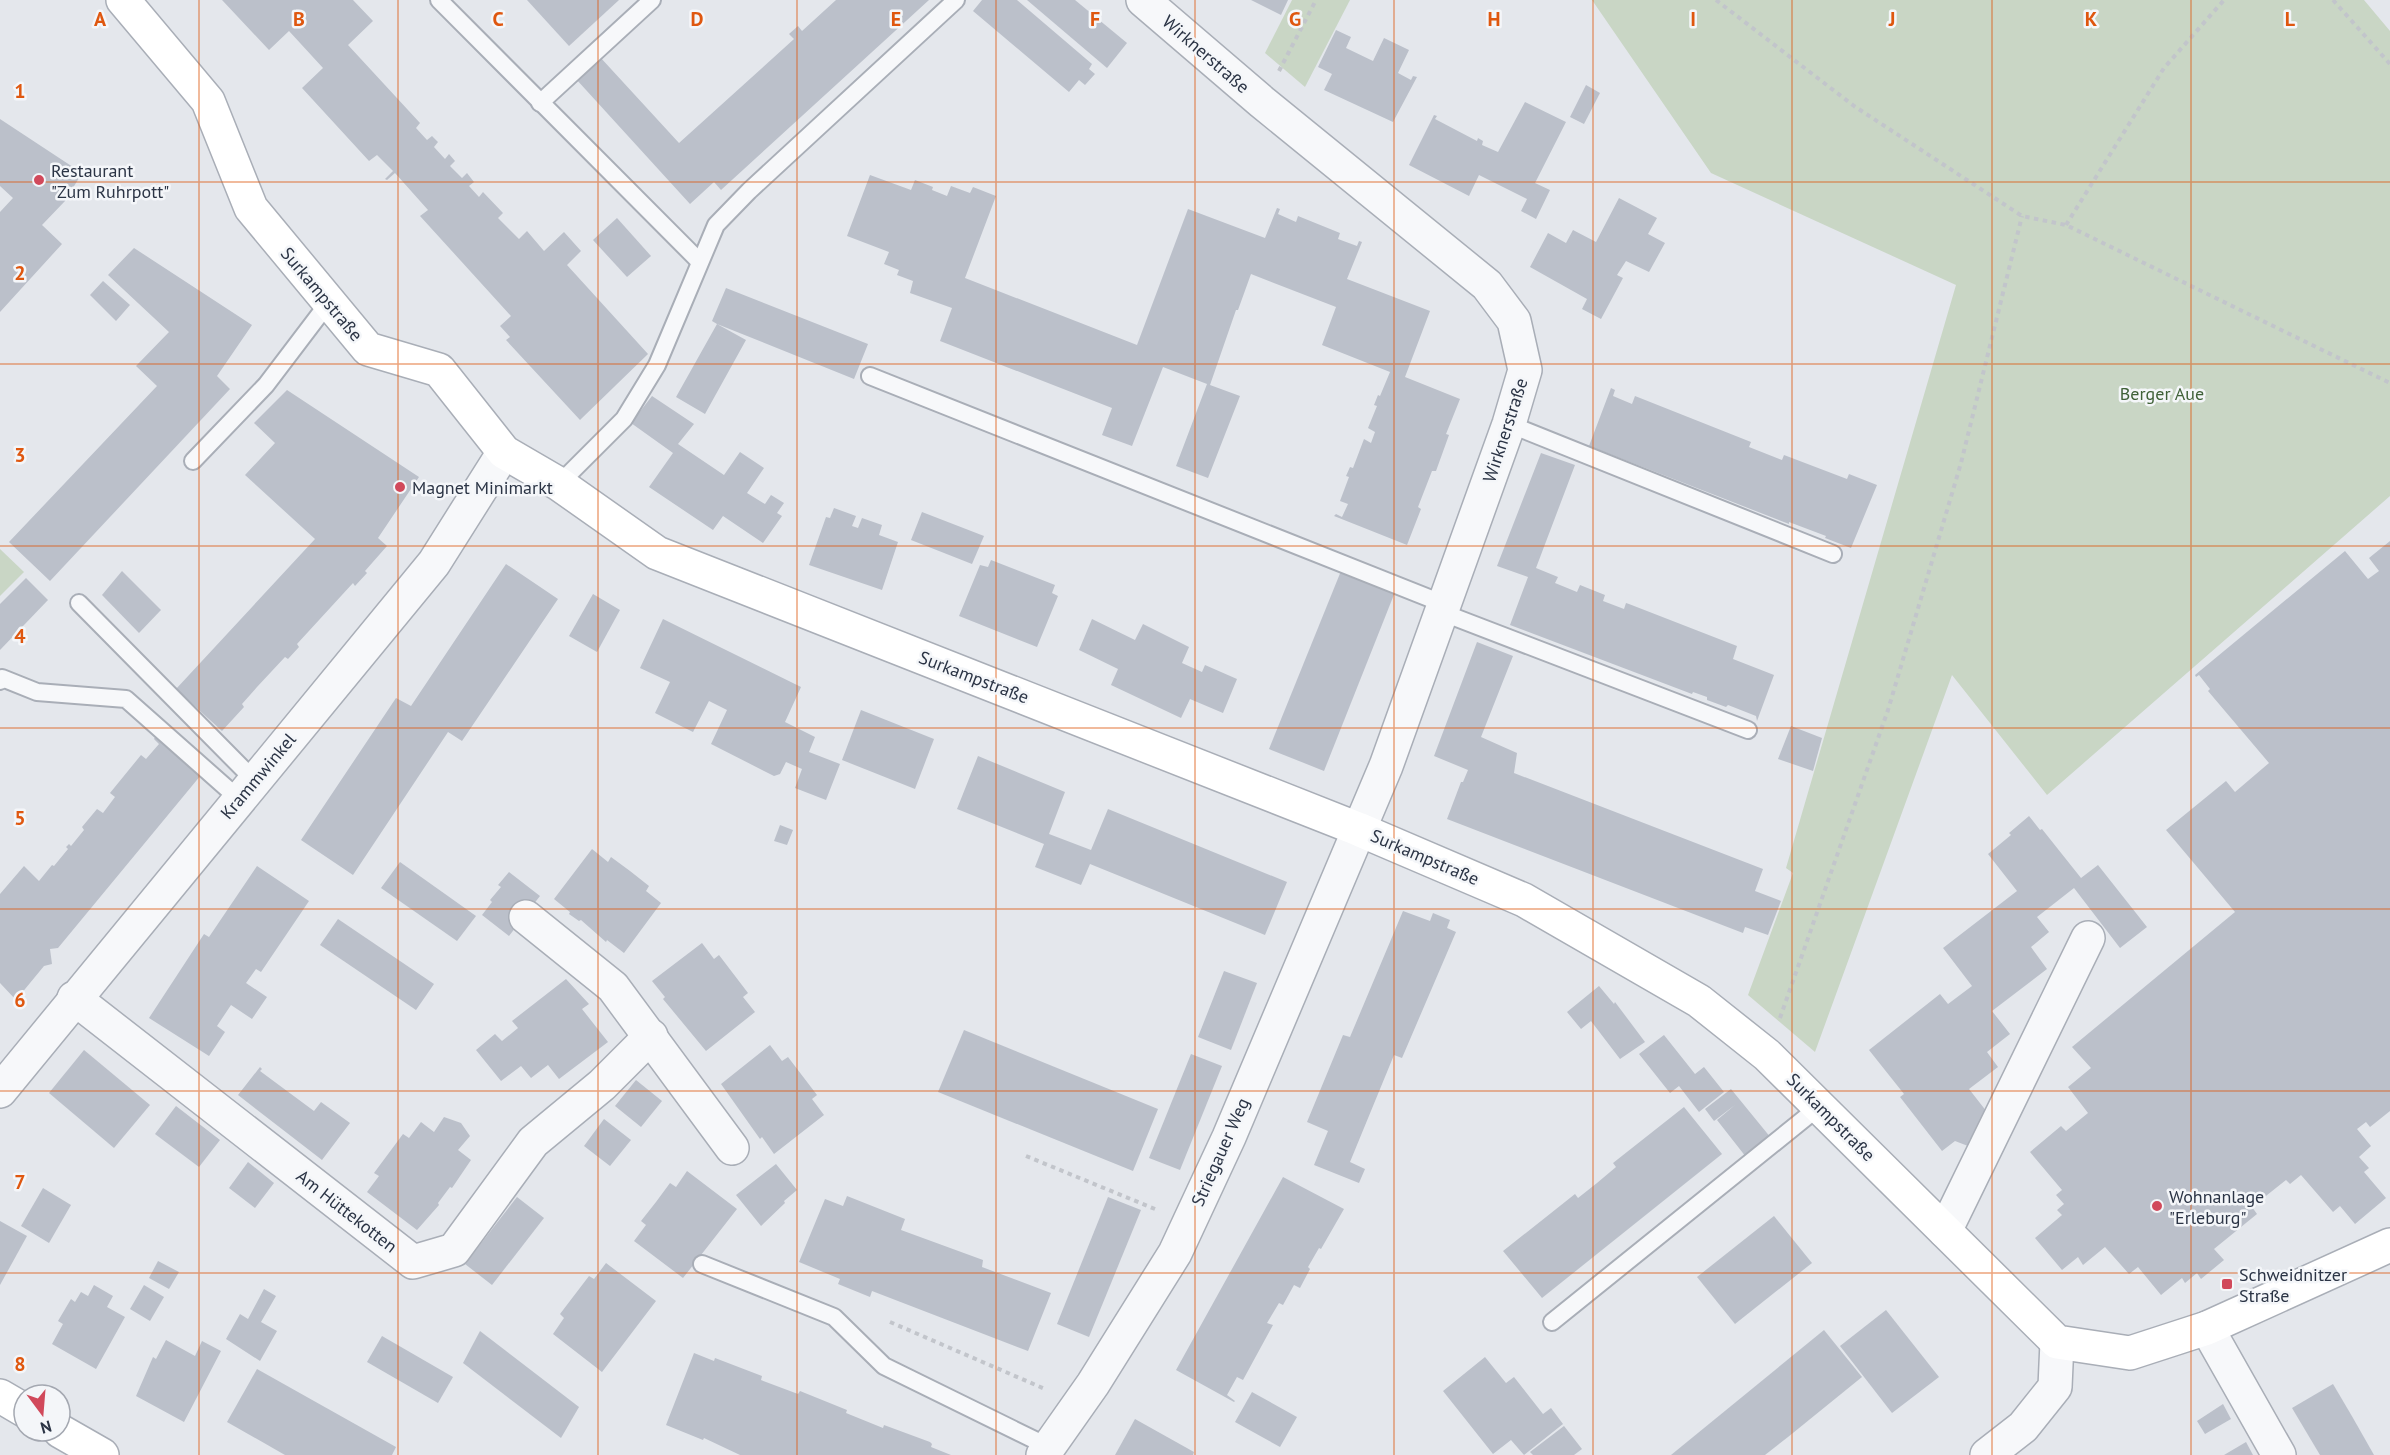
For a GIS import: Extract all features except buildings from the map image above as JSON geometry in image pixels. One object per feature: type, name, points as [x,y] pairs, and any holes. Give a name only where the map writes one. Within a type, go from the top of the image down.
[{"type":"street","name":"Surkampstraße","points":[[123,0],[208,100],[251,208],[368,349],[439,370],[504,452],[559,484],[657,553],[1358,829],[1524,900],[1699,1001],[1767,1055],[2057,1342]]},
{"type":"street","name":"Wirknerstraße","points":[[1143,0],[1262,102],[1487,285],[1514,321],[1525,370],[1509,424],[1386,766],[1358,829]]},
{"type":"street","name":"Krammwinkel","points":[[0,1091],[434,563],[504,452]]},
{"type":"street","name":"Striegauer Weg","points":[[1046,1451],[1175,1253],[1229,1137],[1358,829]]},
{"type":"street","points":[[526,917],[613,987],[732,1148]]},
{"type":"street","points":[[1945,1231],[2088,938]]},
{"type":"street","name":"Am Hüttekotten","points":[[75,998],[412,1262],[454,1250],[533,1142],[603,1085],[651,1036]]},
{"type":"street","points":[[1987,1455],[2023,1427],[2055,1386],[2057,1342],[2130,1353],[2207,1328],[2390,1245]]},
{"type":"street","points":[[2207,1328],[2279,1455]]},
{"type":"street","points":[[72,1438],[102,1455]]},
{"type":"lane","points":[[439,0],[699,261]]},
{"type":"lane","points":[[540,103],[652,0]]},
{"type":"lane","points":[[559,484],[624,419],[657,365],[716,225],[956,0]]},
{"type":"lane","points":[[193,461],[266,385],[329,302]]},
{"type":"lane","points":[[870,376],[1748,730]]},
{"type":"lane","points":[[1509,424],[1833,554]]},
{"type":"lane","points":[[79,603],[247,790]]},
{"type":"lane","points":[[0,681],[2,678],[37,692],[126,699],[247,790]]},
{"type":"lane","points":[[1552,1322],[1820,1106]]},
{"type":"lane","points":[[702,1264],[834,1317],[884,1366],[1046,1451]]},
{"type":"path","points":[[1262,102],[1316,0]]},
{"type":"path","points":[[1716,0],[1854,106],[2022,216],[2066,225],[2390,383]]},
{"type":"path","points":[[2066,225],[2164,68],[2224,0]]},
{"type":"path","points":[[2333,0],[2390,64]]},
{"type":"path","points":[[1767,1055],[1888,710],[1961,463],[2022,216]]},
{"type":"path","points":[[1026,1156],[1189,1222]]},
{"type":"path","points":[[890,1322],[1079,1403]]},
{"type":"green space","points":[[1292,0],[1350,0],[1305,87],[1265,53]]},
{"type":"green space","name":"Berger Aue","points":[[1592,0],[2364,0],[2390,31],[2390,496],[2047,795],[1952,675],[1815,1052],[1748,995],[1793,873],[1786,868],[1956,285],[1711,173]]},
{"type":"green space","points":[[0,549],[24,572],[0,596]]},
{"type":"place","name":"Restaurant \"Zum Ruhrpott\"","points":[[39,180]]},
{"type":"place","name":"Magnet Minimarkt","points":[[400,487]]},
{"type":"place","name":"Wohnanlage \"Erleburg\"","points":[[2157,1206]]},
{"type":"place","name":"Schweidnitzer Straße","points":[[2227,1284]]}]
